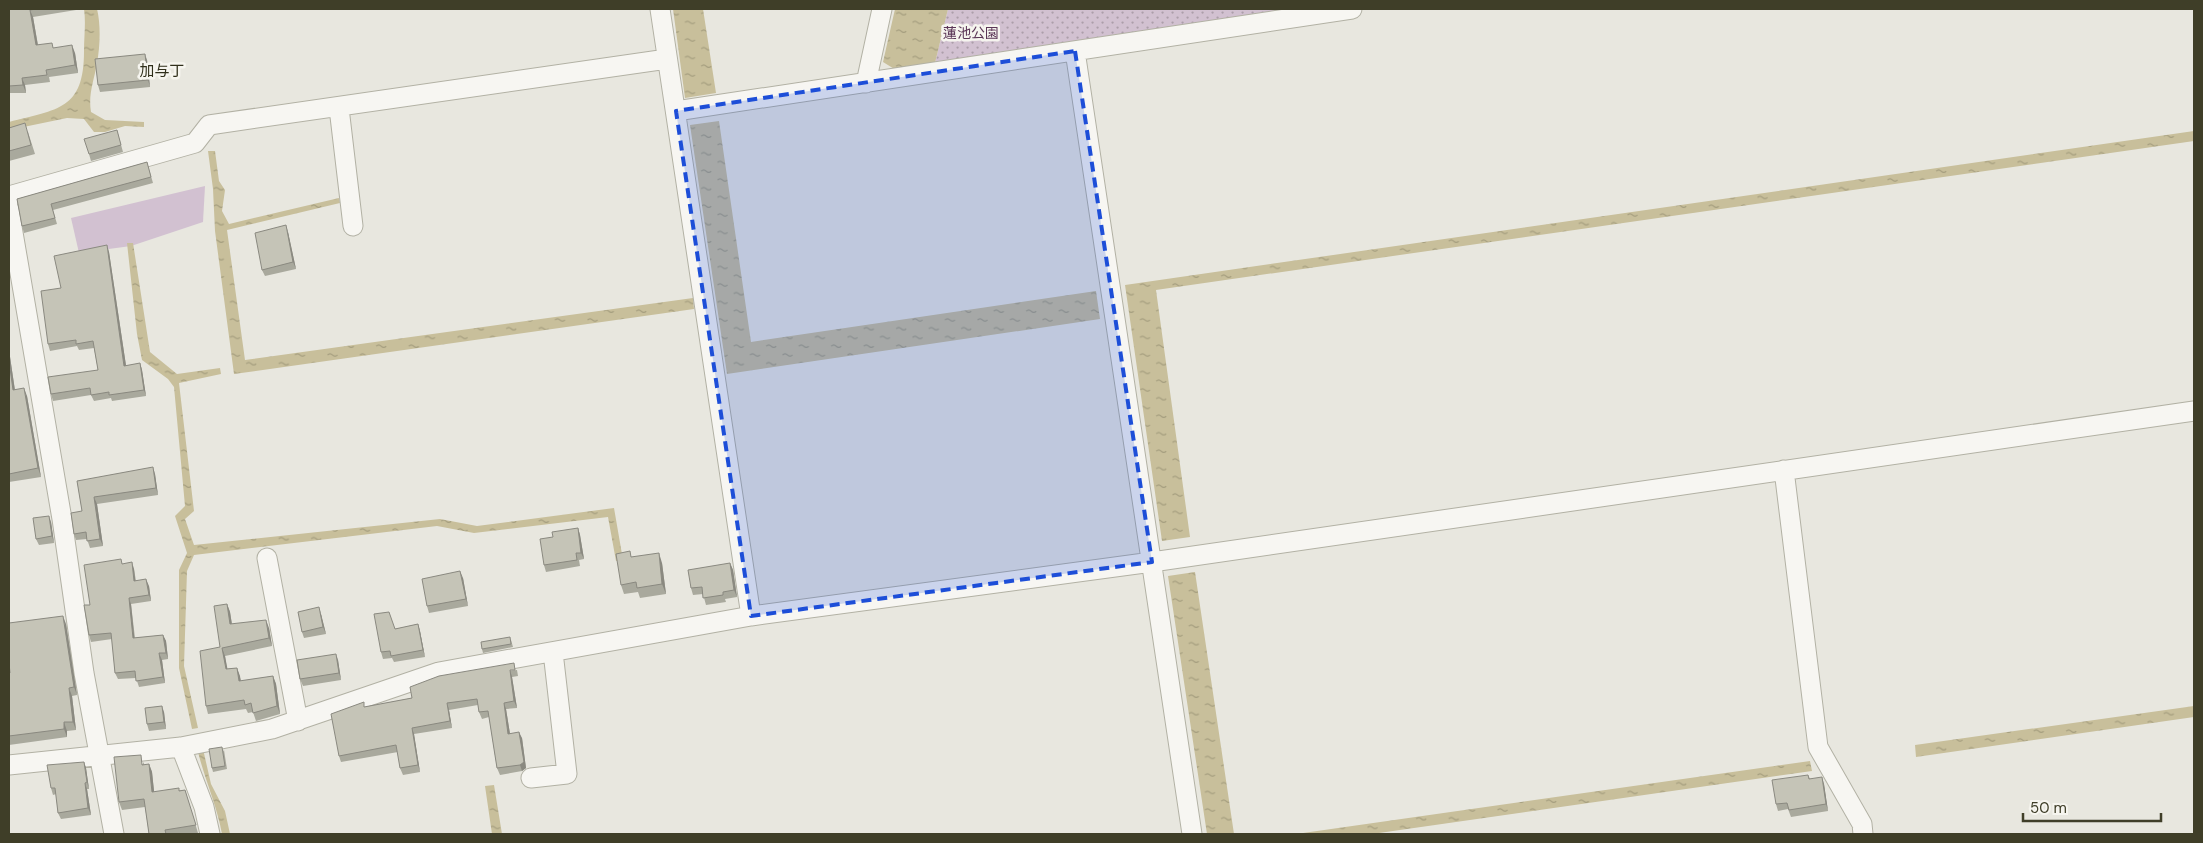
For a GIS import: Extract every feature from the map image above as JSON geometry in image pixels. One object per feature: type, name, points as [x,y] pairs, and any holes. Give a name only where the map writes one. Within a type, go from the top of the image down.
[{"type":"street","points":[[660,9],[750,616]]},
{"type":"street","points":[[866,83],[882,9]]},
{"type":"street","points":[[676,111],[1352,9]]},
{"type":"street","points":[[1076,51],[1192,834]]},
{"type":"street","points":[[9,196],[195,143],[209,125],[339,108],[667,59]]},
{"type":"street","points":[[339,108],[353,226]]},
{"type":"street","points":[[9,209],[62,519],[84,673],[114,834]]},
{"type":"street","points":[[9,765],[99,754],[181,747],[272,729],[439,672],[750,616],[1152,562],[2194,411]]},
{"type":"street","points":[[1784,470],[1818,747],[1862,824],[1863,834]]},
{"type":"street","points":[[267,558],[298,721]]},
{"type":"street","points":[[531,778],[567,774],[553,652]]},
{"type":"street","points":[[181,747],[204,807],[210,834]]},
{"type":"highlighted area","points":[[1075,51],[1152,562],[751,616],[676,111]]},
{"type":"green space","name":"蓮池公園","points":[[948,9],[1289,9],[935,63]]},
{"type":"green space","points":[[205,186],[203,222],[131,246],[79,253],[71,218]]},
{"type":"water","points":[[84,9],[97,9],[100,36],[91,93],[91,112],[105,120],[144,122],[144,127],[125,126],[105,132],[94,132],[84,119],[67,118],[9,130],[9,122],[54,109],[65,104],[73,96],[79,85],[83,70]]},
{"type":"water","points":[[673,9],[703,9],[716,93],[685,98]]},
{"type":"water","points":[[895,9],[948,9],[935,63],[896,70],[883,62]]},
{"type":"water","points":[[719,121],[751,342],[1096,291],[1100,319],[727,374],[690,125]]},
{"type":"water","points":[[2194,131],[2194,141],[1156,290],[1190,537],[1162,541],[1125,285]]},
{"type":"water","points":[[208,151],[215,151],[219,181],[225,190],[222,211],[229,224],[339,198],[340,203],[227,230],[245,360],[693,298],[694,309],[234,374],[215,231],[213,189]]},
{"type":"water","points":[[127,243],[133,243],[150,352],[177,374],[220,368],[221,374],[179,383],[194,511],[185,519],[194,545],[440,519],[477,526],[614,508],[623,560],[616,561],[608,517],[474,533],[437,526],[194,555],[187,571],[184,666],[198,728],[192,729],[179,668],[179,570],[187,553],[175,516],[185,506],[174,387],[168,379],[142,360],[137,334]]},
{"type":"water","points":[[1195,572],[1234,834],[1207,834],[1168,576]]},
{"type":"water","points":[[2194,706],[2194,717],[1916,757],[1915,745]]},
{"type":"water","points":[[203,749],[211,784],[225,811],[230,834],[222,834],[198,752]]},
{"type":"water","points":[[1810,761],[1812,771],[1372,834],[1296,834]]},
{"type":"water","points":[[494,785],[502,834],[492,834],[485,786]]},
{"type":"building","points":[[9,9],[36,9],[30,10],[36,45],[52,43],[53,48],[72,45],[75,65],[46,70],[47,75],[22,78],[23,85],[9,86]]},
{"type":"building","points":[[145,54],[148,80],[98,85],[95,59]]},
{"type":"building","points":[[25,123],[31,145],[9,151],[9,128]]},
{"type":"building","points":[[117,130],[121,145],[89,154],[84,139]]},
{"type":"building","points":[[147,162],[151,177],[51,204],[55,218],[22,226],[17,199]]},
{"type":"building","points":[[286,225],[293,262],[262,270],[255,233]]},
{"type":"building","points":[[107,245],[124,366],[140,363],[144,390],[109,395],[109,392],[91,395],[90,388],[51,394],[48,377],[98,370],[93,341],[76,344],[76,340],[48,344],[41,291],[61,288],[54,256]]},
{"type":"building","points":[[9,361],[13,390],[24,388],[38,468],[9,474]]},
{"type":"building","points":[[153,467],[156,488],[94,497],[100,539],[87,541],[86,532],[74,534],[71,513],[82,511],[77,481]]},
{"type":"building","points":[[49,516],[52,536],[36,539],[33,518]]},
{"type":"building","points":[[578,528],[581,553],[576,553],[577,560],[544,565],[540,539],[553,537],[552,532]]},
{"type":"building","points":[[630,551],[631,557],[659,553],[662,584],[637,588],[636,582],[621,585],[616,554]]},
{"type":"building","points":[[121,559],[122,564],[132,562],[134,581],[146,579],[149,595],[129,598],[133,638],[163,635],[166,653],[159,653],[163,677],[136,681],[135,671],[115,673],[111,633],[89,635],[84,605],[90,605],[84,565]]},
{"type":"building","points":[[730,563],[734,590],[723,592],[723,595],[703,598],[702,587],[691,588],[688,570]]},
{"type":"building","points":[[460,571],[466,599],[427,606],[422,579]]},
{"type":"building","points":[[227,604],[230,624],[266,620],[269,638],[222,648],[226,669],[237,668],[239,681],[273,676],[277,706],[253,713],[251,703],[245,705],[244,700],[206,706],[200,651],[220,647],[214,606]]},
{"type":"building","points":[[319,607],[323,627],[302,632],[298,612]]},
{"type":"building","points":[[389,612],[395,629],[418,624],[423,650],[391,656],[390,651],[381,652],[374,614]]},
{"type":"building","points":[[63,616],[74,687],[69,688],[73,722],[64,722],[64,729],[9,736],[9,623]]},
{"type":"building","points":[[510,637],[511,644],[482,649],[481,642]]},
{"type":"building","points":[[336,654],[339,673],[300,679],[297,660]]},
{"type":"building","points":[[514,663],[515,670],[510,670],[514,701],[504,703],[508,734],[519,732],[524,762],[520,765],[497,768],[488,711],[479,712],[477,699],[447,703],[450,721],[412,728],[418,765],[400,768],[396,745],[339,756],[331,714],[364,702],[364,707],[412,698],[410,687],[439,676]]},
{"type":"building","points":[[162,706],[164,722],[147,724],[145,708]]},
{"type":"building","points":[[222,747],[225,766],[212,768],[209,749]]},
{"type":"building","points":[[141,755],[142,765],[149,764],[152,792],[179,788],[179,791],[185,790],[196,825],[165,830],[166,834],[149,834],[144,799],[119,802],[114,757]]},
{"type":"building","points":[[84,762],[88,808],[58,813],[55,788],[51,788],[47,765]]},
{"type":"building","points":[[1808,775],[1809,779],[1822,777],[1826,804],[1789,810],[1787,803],[1776,804],[1772,780]]},
{"type":"district","name":"加与丁","points":[[162,71]]}]
